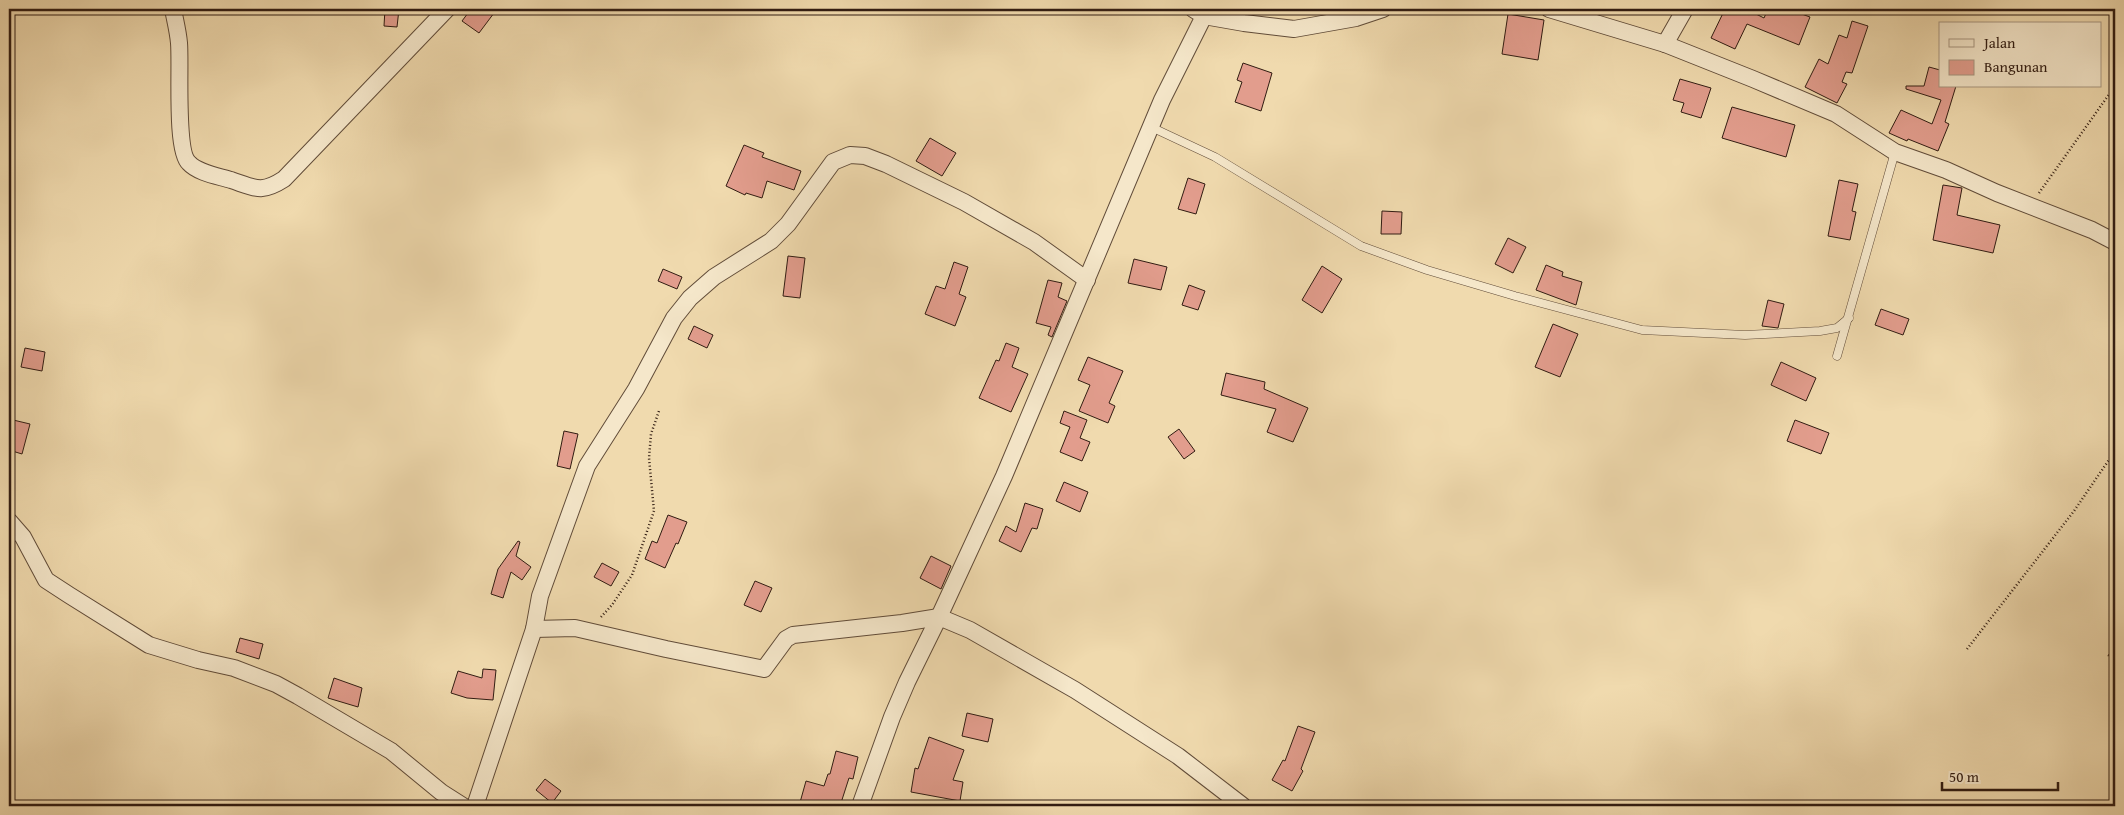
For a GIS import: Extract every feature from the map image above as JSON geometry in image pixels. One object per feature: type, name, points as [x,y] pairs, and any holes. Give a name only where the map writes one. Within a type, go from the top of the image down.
[{"type":"street","points":[[173,9],[179,42],[181,129],[185,158],[189,164],[210,174],[260,189],[270,188],[284,179],[447,9]]},
{"type":"street","points":[[860,806],[892,717],[1004,476],[1198,12],[1294,29],[1356,18],[1383,9]]},
{"type":"street","points":[[1549,9],[1565,12],[1664,44],[1836,114],[1895,152],[1946,170],[2115,242]]},
{"type":"street","points":[[1664,44],[1685,9]]},
{"type":"street","points":[[475,806],[534,629],[540,596],[587,466],[636,389],[674,318],[690,298],[714,278],[771,241],[788,224],[833,162],[850,155],[865,156],[886,164],[964,202],[1034,242],[1087,280]]},
{"type":"street","points":[[9,521],[23,538],[46,580],[76,600],[149,645],[198,660],[234,668],[276,684],[390,751],[441,792],[463,806]]},
{"type":"street","points":[[534,629],[575,628],[764,668],[786,639],[792,635],[939,617],[970,630],[1076,690],[1178,756],[1243,806]]},
{"type":"lane","points":[[1151,127],[1215,157],[1361,246],[1427,270],[1515,296],[1642,330],[1745,335],[1820,331],[1837,328],[1848,318]]},
{"type":"lane","points":[[1838,356],[1895,152]]},
{"type":"path","points":[[2030,206],[2115,86]]},
{"type":"path","points":[[589,632],[612,605],[632,575],[654,511],[649,458],[651,434],[659,412]]},
{"type":"path","points":[[1967,649],[2074,511],[2115,451]]},
{"type":"path","points":[[2108,655],[2115,659]]},
{"type":"building","points":[[385,9],[399,9],[397,27],[384,26]]},
{"type":"building","points":[[471,9],[497,9],[479,33],[462,21]]},
{"type":"building","points":[[1725,9],[1746,9],[1764,18],[1768,9],[1788,9],[1810,17],[1799,45],[1747,24],[1735,49],[1711,38]]},
{"type":"building","points":[[1508,14],[1544,20],[1538,60],[1502,54]]},
{"type":"building","points":[[1852,21],[1868,26],[1852,73],[1846,72],[1842,82],[1847,84],[1837,103],[1805,87],[1819,59],[1828,64],[1839,35],[1847,38]]},
{"type":"building","points":[[1243,63],[1272,73],[1261,111],[1235,102],[1242,82],[1237,80]]},
{"type":"building","points":[[1929,67],[1939,70],[1939,88],[1955,88],[1945,122],[1949,124],[1938,151],[1889,133],[1901,110],[1932,124],[1941,100],[1906,89],[1906,86],[1924,86]]},
{"type":"building","points":[[1680,79],[1711,88],[1701,118],[1681,112],[1684,103],[1673,100]]},
{"type":"building","points":[[1732,107],[1795,125],[1786,157],[1722,138]]},
{"type":"building","points":[[930,138],[956,153],[942,176],[916,161]]},
{"type":"building","points":[[744,145],[764,153],[762,157],[801,171],[794,190],[767,181],[762,198],[746,193],[745,195],[726,186]]},
{"type":"building","points":[[1188,178],[1205,184],[1196,214],[1178,209]]},
{"type":"building","points":[[1839,180],[1858,184],[1852,211],[1856,212],[1850,240],[1828,236]]},
{"type":"building","points":[[1943,185],[1962,188],[1957,215],[2000,225],[1993,253],[1933,240]]},
{"type":"building","points":[[1382,211],[1402,212],[1401,234],[1381,234]]},
{"type":"building","points":[[1508,238],[1526,247],[1513,273],[1495,264]]},
{"type":"building","points":[[788,256],[805,258],[800,298],[783,296]]},
{"type":"building","points":[[1134,259],[1167,267],[1161,290],[1128,283]]},
{"type":"building","points":[[954,262],[968,267],[959,294],[966,297],[955,326],[925,314],[936,286],[945,289]]},
{"type":"building","points":[[1546,265],[1563,272],[1562,276],[1582,282],[1576,305],[1536,290]]},
{"type":"building","points":[[1322,266],[1342,279],[1322,313],[1302,300]]},
{"type":"building","points":[[663,269],[682,277],[677,289],[658,281]]},
{"type":"building","points":[[1048,280],[1062,283],[1058,297],[1067,301],[1052,337],[1048,335],[1051,327],[1036,323]]},
{"type":"building","points":[[1189,285],[1205,291],[1198,310],[1182,305]]},
{"type":"building","points":[[1768,300],[1784,304],[1778,328],[1762,326]]},
{"type":"building","points":[[1881,309],[1909,319],[1903,335],[1875,325]]},
{"type":"building","points":[[1553,324],[1578,334],[1560,377],[1535,367]]},
{"type":"building","points":[[694,326],[713,335],[707,348],[688,339]]},
{"type":"building","points":[[1006,343],[1019,348],[1012,367],[1028,374],[1011,412],[979,398],[996,360],[999,361]]},
{"type":"building","points":[[25,348],[45,352],[42,371],[21,367]]},
{"type":"building","points":[[1088,357],[1123,371],[1109,403],[1115,406],[1108,423],[1079,411],[1090,385],[1078,380]]},
{"type":"building","points":[[1781,362],[1816,378],[1806,401],[1771,385]]},
{"type":"building","points":[[1226,373],[1265,382],[1264,389],[1308,408],[1293,442],[1267,432],[1276,409],[1221,395]]},
{"type":"building","points":[[1064,411],[1087,420],[1080,438],[1090,442],[1082,461],[1060,452],[1070,427],[1060,423]]},
{"type":"building","points":[[9,419],[30,424],[22,454],[9,450]]},
{"type":"building","points":[[1795,420],[1829,433],[1821,454],[1787,441]]},
{"type":"building","points":[[1179,429],[1195,451],[1184,459],[1168,437]]},
{"type":"building","points":[[564,431],[578,434],[570,469],[557,466]]},
{"type":"building","points":[[1064,482],[1088,492],[1080,512],[1056,501]]},
{"type":"building","points":[[1025,503],[1043,509],[1037,529],[1032,528],[1021,552],[999,541],[1006,526],[1016,532]]},
{"type":"building","points":[[668,515],[687,522],[665,568],[645,559],[652,541],[657,543]]},
{"type":"building","points":[[518,541],[520,542],[516,556],[531,567],[522,580],[511,572],[503,598],[491,594],[498,569]]},
{"type":"building","points":[[931,556],[951,566],[941,589],[920,578]]},
{"type":"building","points":[[602,563],[619,572],[611,586],[594,577]]},
{"type":"building","points":[[755,581],[772,588],[761,612],[744,605]]},
{"type":"building","points":[[240,638],[263,644],[259,659],[236,652]]},
{"type":"building","points":[[483,669],[496,670],[493,700],[467,698],[451,693],[458,671],[482,678]]},
{"type":"building","points":[[334,678],[362,688],[358,707],[328,698]]},
{"type":"building","points":[[967,713],[993,719],[988,742],[962,736]]},
{"type":"building","points":[[1298,726],[1315,732],[1301,769],[1303,771],[1292,791],[1272,780],[1283,760],[1285,761]]},
{"type":"building","points":[[929,737],[964,750],[953,780],[963,782],[960,801],[911,792],[915,768],[918,769]]},
{"type":"building","points":[[836,751],[858,757],[853,779],[849,778],[840,806],[799,806],[806,781],[824,786],[828,774],[830,774]]},
{"type":"building","points":[[545,779],[561,791],[552,803],[536,790]]}]
